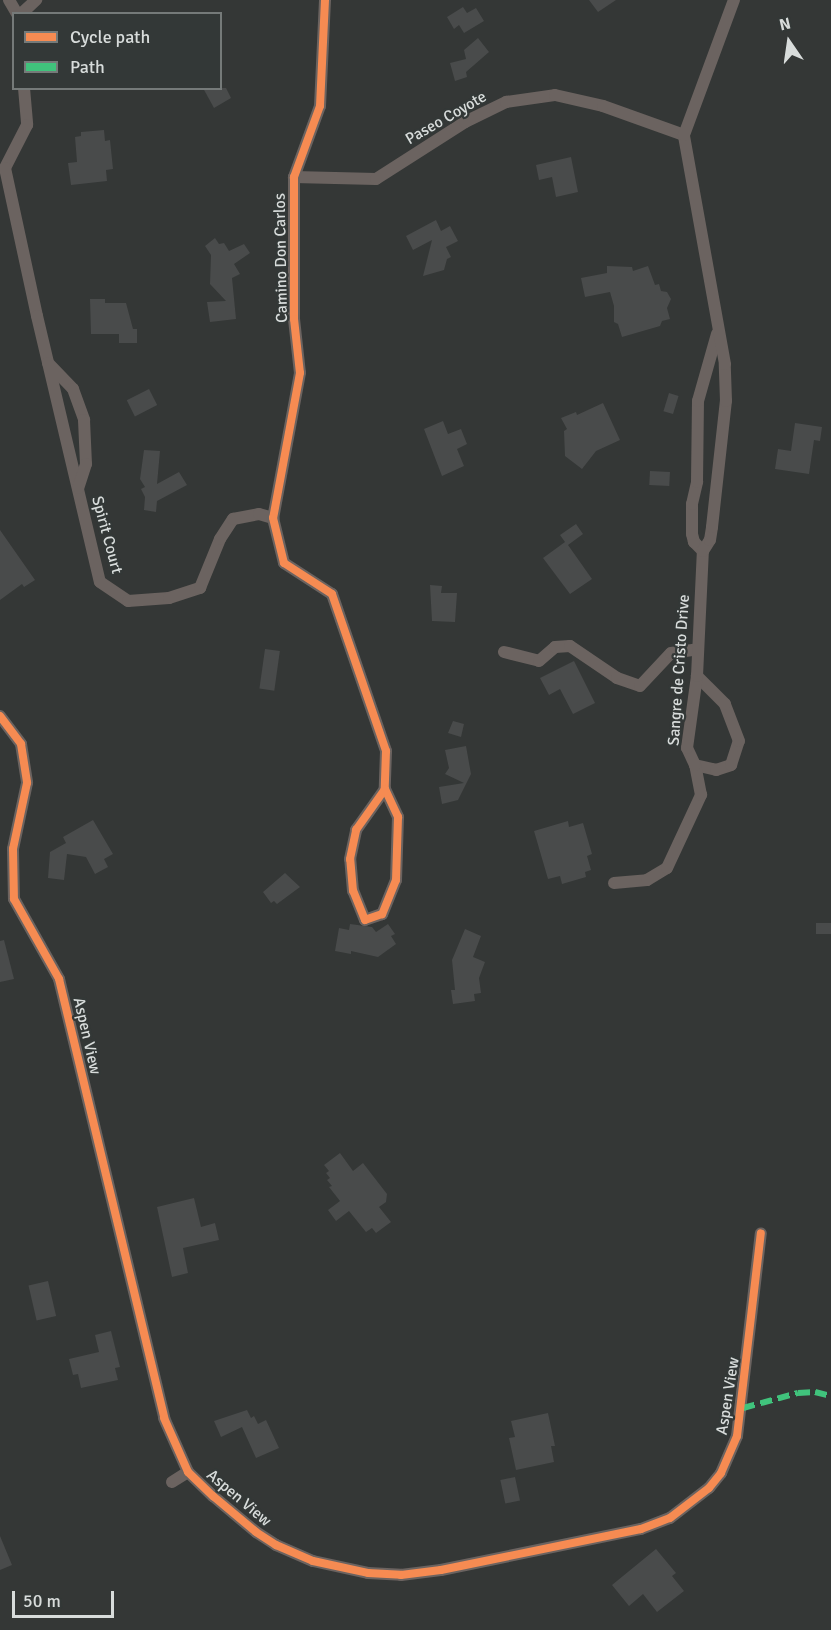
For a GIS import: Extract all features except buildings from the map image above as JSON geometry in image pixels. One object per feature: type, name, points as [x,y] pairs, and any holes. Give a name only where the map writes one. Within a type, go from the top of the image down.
[{"type":"street","points":[[21,12],[36,0]]},
{"type":"street","name":"Camino Don Carlos","points":[[273,518],[300,373],[294,319],[294,177],[320,106],[325,0]]},
{"type":"street","name":"Sangre de Cristo Drive","points":[[614,883],[647,880],[667,868],[701,795],[695,765],[687,748],[697,676],[703,551],[710,540],[712,527],[726,401],[725,364],[717,333],[684,135],[734,0]]},
{"type":"street","name":"Spirit Court","points":[[24,90],[27,125],[5,168],[100,582],[128,601],[169,598],[200,588],[220,539],[233,519],[259,514],[273,518]]},
{"type":"street","name":"Paseo Coyote","points":[[294,177],[376,179],[465,122],[506,102],[555,95],[603,106],[684,135]]},
{"type":"street","name":"Sangre de Cristo Drive","points":[[703,551],[694,542],[692,534],[693,504],[697,482],[698,401],[717,333]]},
{"type":"street","name":"Spirit Court","points":[[48,362],[73,389],[84,420],[86,464],[78,488]]},
{"type":"street","points":[[273,518],[284,563],[332,594],[386,751],[385,789],[398,817],[396,879],[382,914],[364,920],[353,891],[350,858],[356,830],[385,789]]},
{"type":"street","points":[[504,652],[539,661],[555,647],[570,646],[617,678],[640,686],[670,653],[698,649]]},
{"type":"street","points":[[695,765],[716,770],[731,765],[739,741],[725,704],[697,676]]},
{"type":"street","name":"Aspen View","points":[[0,716],[21,744],[27,783],[13,849],[14,899],[59,979],[164,1418],[189,1472],[241,1521],[276,1545],[312,1561],[368,1574],[401,1575],[433,1571],[657,1523],[688,1506],[709,1488],[721,1473],[734,1446],[743,1408],[761,1233]]},
{"type":"street","points":[[172,1482],[189,1472]]},
{"type":"marked path","points":[[743,1408],[798,1393],[815,1392],[831,1396]]},
{"type":"cycle path","points":[[325,0],[320,106],[294,177],[294,319],[300,373],[273,518],[284,563],[332,594],[386,751],[385,789],[398,817],[396,880],[382,914],[365,920],[353,891],[350,859],[356,830],[385,789]]},
{"type":"cycle path","points":[[0,716],[21,744],[27,783],[13,849],[14,899],[59,979],[164,1418],[188,1472],[256,1532],[276,1545],[313,1561],[368,1573],[401,1575],[441,1570],[641,1529],[670,1518],[709,1488],[721,1473],[737,1436],[761,1233]]}]
